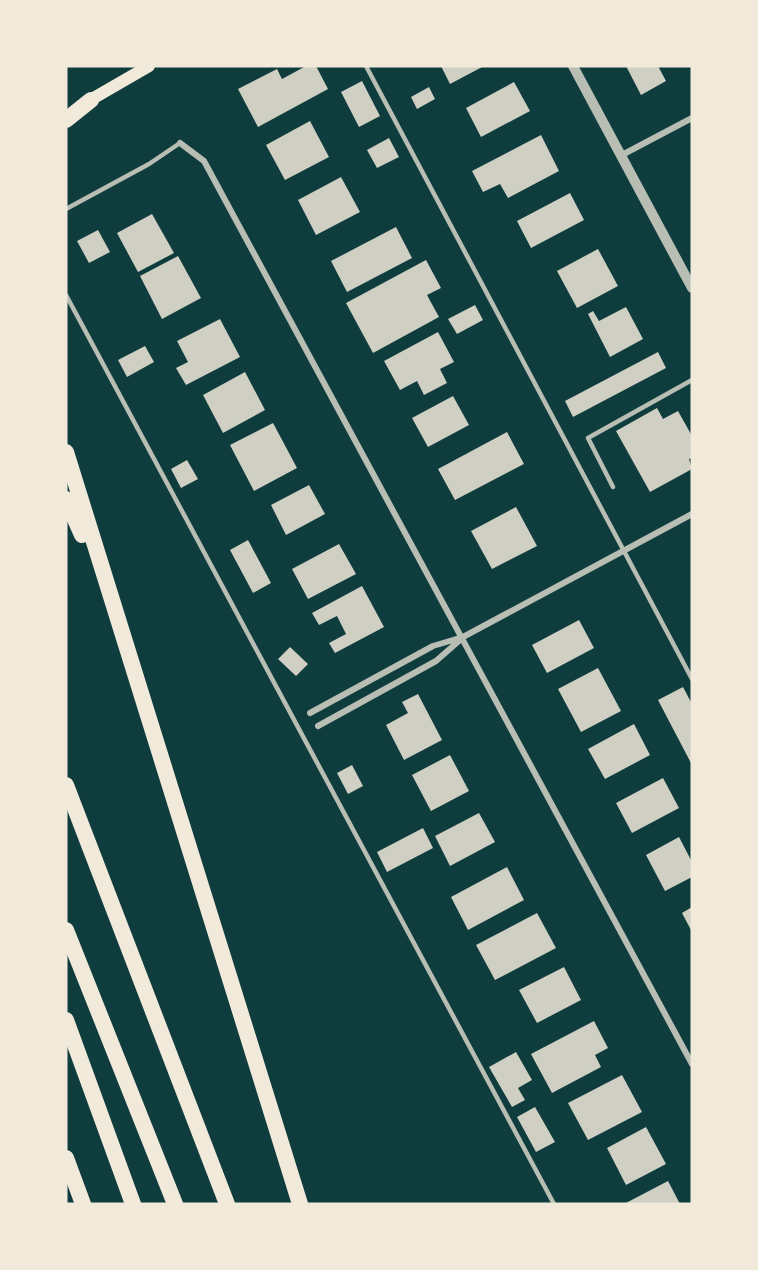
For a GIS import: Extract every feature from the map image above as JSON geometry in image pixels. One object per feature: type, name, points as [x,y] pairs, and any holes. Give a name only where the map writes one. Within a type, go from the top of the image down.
[{"type":"highway","points":[[66,120],[91,100]]},
{"type":"highway","points":[[66,452],[300,1204]]},
{"type":"highway","points":[[66,499],[111,602]]},
{"type":"highway","points":[[66,785],[227,1204]]},
{"type":"highway","points":[[66,930],[175,1204]]},
{"type":"highway","points":[[66,1020],[133,1204]]},
{"type":"highway","points":[[66,1158],[83,1204]]},
{"type":"main road","points":[[66,114],[148,66]]},
{"type":"street","points":[[573,66],[692,288]]},
{"type":"street","points":[[620,156],[692,118]]},
{"type":"street","points":[[180,143],[204,161],[692,1064]]},
{"type":"street","points":[[310,713],[433,646],[463,637],[692,514]]},
{"type":"street","points":[[318,726],[436,661],[463,637]]},
{"type":"lane","points":[[366,66],[692,679]]},
{"type":"lane","points":[[66,209],[149,164],[180,143]]},
{"type":"lane","points":[[66,295],[554,1204]]},
{"type":"lane","points":[[613,487],[588,438],[692,380]]},
{"type":"building","points":[[306,66],[316,66],[328,89],[258,127],[238,89],[277,69],[282,79]]},
{"type":"building","points":[[441,66],[484,66],[450,84]]},
{"type":"building","points":[[626,66],[658,66],[666,81],[641,95]]},
{"type":"building","points":[[362,81],[380,116],[359,127],[341,92]]},
{"type":"building","points":[[514,82],[530,111],[481,137],[466,108]]},
{"type":"building","points":[[429,87],[435,99],[417,109],[411,97]]},
{"type":"building","points":[[310,121],[329,157],[285,180],[266,145]]},
{"type":"building","points":[[541,135],[559,171],[508,198],[500,184],[483,192],[472,171]]},
{"type":"building","points":[[389,138],[399,157],[377,168],[367,150]]},
{"type":"building","points":[[341,177],[360,212],[316,235],[298,200]]},
{"type":"building","points":[[570,193],[584,220],[531,248],[517,221]]},
{"type":"building","points":[[152,214],[174,253],[138,272],[117,233]]},
{"type":"building","points":[[396,227],[412,258],[347,292],[331,261]]},
{"type":"building","points":[[98,230],[110,252],[89,263],[77,241]]},
{"type":"building","points":[[598,249],[618,286],[577,308],[557,271]]},
{"type":"building","points":[[178,256],[201,298],[162,319],[140,276]]},
{"type":"building","points":[[426,260],[441,288],[427,295],[439,317],[373,353],[346,303]]},
{"type":"building","points":[[475,305],[483,320],[457,334],[448,319]]},
{"type":"building","points":[[626,307],[643,339],[610,357],[588,314],[593,311],[599,321]]},
{"type":"building","points":[[220,319],[240,357],[186,385],[176,368],[188,362],[177,341]]},
{"type":"building","points":[[438,332],[454,362],[440,369],[447,383],[424,395],[417,381],[400,390],[384,361]]},
{"type":"building","points":[[145,346],[154,362],[127,377],[118,360]]},
{"type":"building","points":[[658,352],[666,368],[573,417],[565,401]]},
{"type":"building","points":[[245,372],[265,410],[223,433],[203,395]]},
{"type":"building","points":[[453,396],[469,425],[428,447],[412,418]]},
{"type":"building","points":[[657,408],[663,419],[678,411],[692,436],[692,458],[689,459],[692,469],[650,492],[616,431]]},
{"type":"building","points":[[273,423],[297,468],[254,491],[230,445]]},
{"type":"building","points":[[507,432],[524,464],[455,500],[438,469]]},
{"type":"building","points":[[187,460],[198,479],[181,488],[171,469]]},
{"type":"building","points":[[309,485],[325,514],[286,535],[271,505]]},
{"type":"building","points":[[516,507],[537,546],[492,569],[471,531]]},
{"type":"building","points":[[248,540],[271,583],[253,593],[230,550]]},
{"type":"building","points":[[339,544],[356,574],[308,599],[292,569]]},
{"type":"building","points":[[362,586],[384,627],[335,653],[329,643],[346,634],[337,616],[319,625],[312,613]]},
{"type":"building","points":[[579,620],[594,648],[547,673],[532,645]]},
{"type":"building","points":[[290,647],[308,664],[296,676],[278,659]]},
{"type":"building","points":[[598,668],[621,711],[581,732],[558,689]]},
{"type":"building","points":[[683,687],[692,704],[692,765],[658,700]]},
{"type":"building","points":[[418,694],[442,740],[404,760],[386,725],[408,713],[402,702]]},
{"type":"building","points":[[634,724],[650,755],[605,779],[588,749]]},
{"type":"building","points":[[450,755],[469,791],[431,811],[412,775]]},
{"type":"building","points":[[352,765],[363,786],[348,794],[337,773]]},
{"type":"building","points":[[663,778],[679,808],[632,833],[616,803]]},
{"type":"building","points":[[479,813],[495,842],[450,866],[435,836]]},
{"type":"building","points":[[423,828],[433,848],[387,872],[377,852]]},
{"type":"building","points":[[679,837],[692,862],[692,877],[665,891],[646,855]]},
{"type":"building","points":[[507,867],[524,900],[468,930],[451,897]]},
{"type":"building","points":[[692,907],[692,932],[682,913]]},
{"type":"building","points":[[537,913],[556,948],[495,980],[476,945]]},
{"type":"building","points":[[564,967],[581,1000],[537,1023],[519,990]]},
{"type":"building","points":[[594,1021],[608,1048],[595,1055],[601,1067],[552,1093],[531,1054]]},
{"type":"building","points":[[516,1052],[532,1080],[518,1088],[525,1100],[512,1107],[489,1067]]},
{"type":"building","points":[[622,1075],[642,1112],[588,1140],[568,1103]]},
{"type":"building","points":[[535,1107],[555,1142],[536,1152],[517,1117]]},
{"type":"building","points":[[646,1127],[666,1164],[626,1185],[607,1148]]},
{"type":"building","points":[[668,1181],[680,1204],[624,1204]]}]
